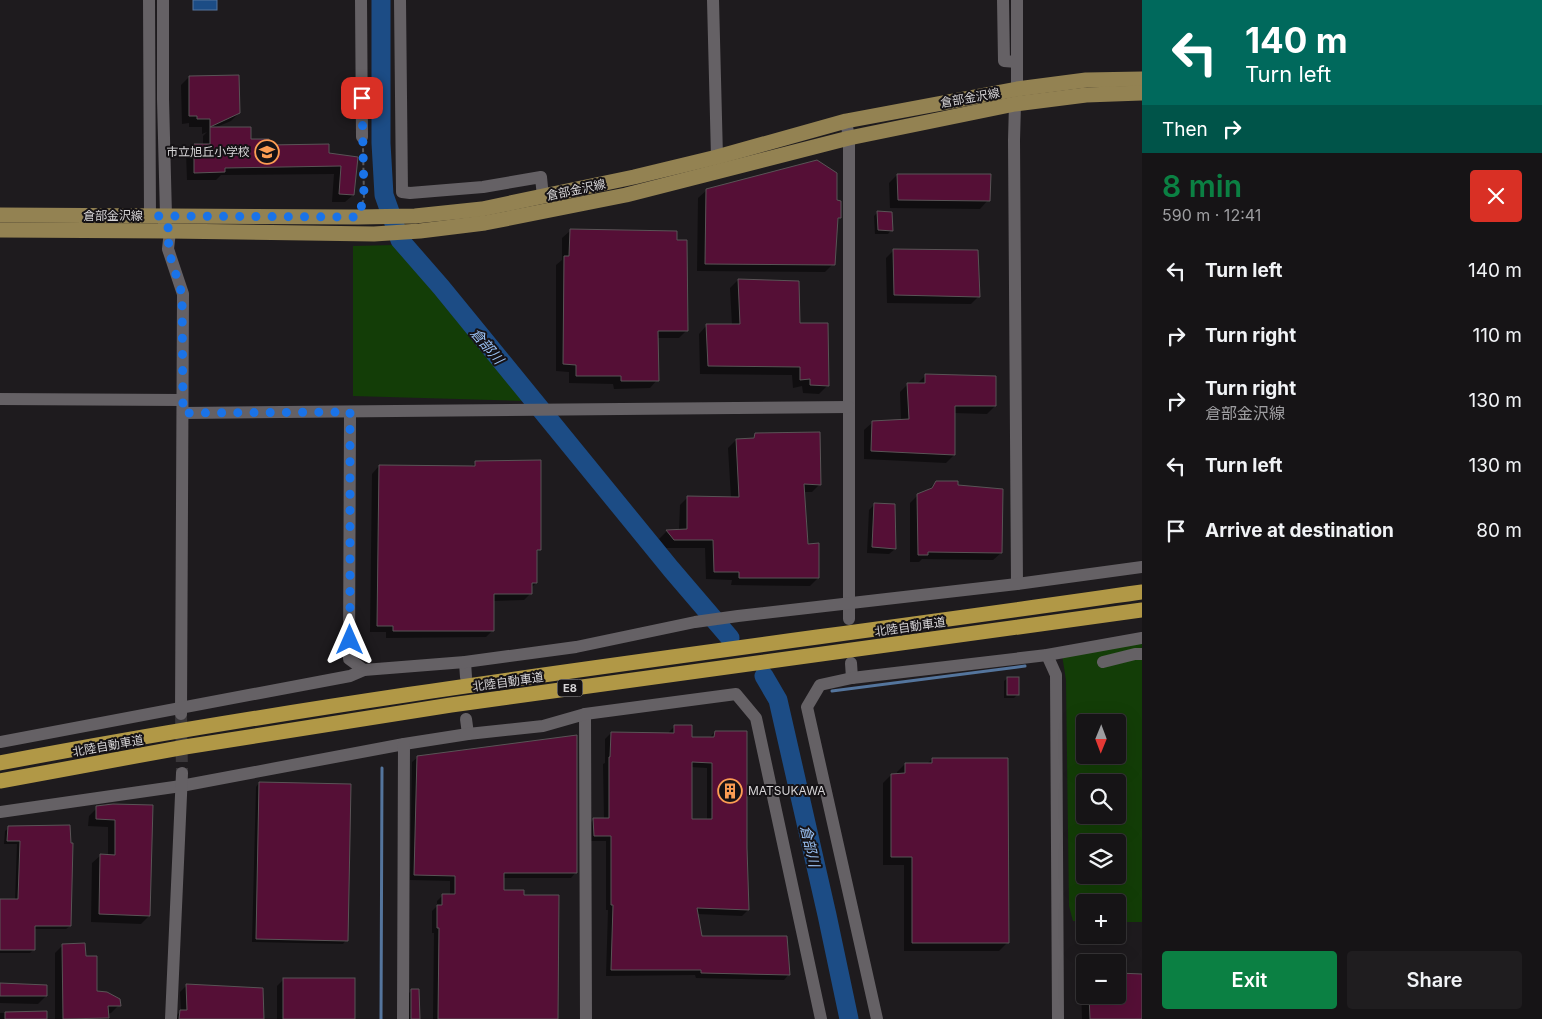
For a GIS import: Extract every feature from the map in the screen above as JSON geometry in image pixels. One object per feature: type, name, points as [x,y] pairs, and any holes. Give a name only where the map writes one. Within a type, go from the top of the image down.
[{"type":"highway","name":"北陸自動車道","points":[[0,763],[183,730],[431,690],[1142,592]]},
{"type":"highway","name":"北陸自動車道","points":[[0,781],[185,747],[451,705],[1142,610]]},
{"type":"main road","name":"倉部金沢線","points":[[0,230],[161,219],[374,234],[420,231],[485,223],[626,195],[1086,80],[1142,79]]},
{"type":"main road","name":"倉部金沢線","points":[[0,215],[161,219],[364,217],[415,216],[482,209],[717,157],[846,121],[1016,96],[1086,96],[1142,93]]},
{"type":"street","points":[[149,0],[161,219],[182,294],[181,711]]},
{"type":"street","points":[[161,219],[163,0]]},
{"type":"street","points":[[361,0],[362,137]]},
{"type":"street","points":[[400,0],[402,192],[483,187],[541,177],[543,197]]},
{"type":"street","points":[[713,0],[717,157]]},
{"type":"street","points":[[1003,0],[1004,61],[1017,62]]},
{"type":"street","points":[[1017,0],[1014,140],[1017,584]]},
{"type":"street","points":[[846,121],[849,138],[849,619]]},
{"type":"street","points":[[0,399],[182,400]]},
{"type":"street","points":[[183,413],[849,406]]},
{"type":"street","points":[[350,412],[350,659],[364,670]]},
{"type":"street","points":[[0,742],[181,711],[350,676],[364,670],[465,662],[576,647],[695,622],[1017,584],[1142,567]]},
{"type":"street","points":[[877,1019],[807,706],[820,685],[852,678],[1048,655],[1142,638]]},
{"type":"street","points":[[1103,662],[1142,654]]},
{"type":"street","points":[[1048,655],[1056,675],[1058,1019]]},
{"type":"street","points":[[465,662],[466,677]]},
{"type":"street","points":[[851,663],[852,678]]},
{"type":"street","points":[[0,812],[182,779],[468,734],[544,726],[585,714],[736,694],[756,718],[821,1019]]},
{"type":"street","points":[[585,714],[586,1019]]},
{"type":"street","points":[[466,719],[468,734]]},
{"type":"street","points":[[403,1019],[404,744]]},
{"type":"street","points":[[171,1019],[182,779]]},
{"type":"path","points":[[362,137],[364,217]]},
{"type":"green space","points":[[394,245],[524,401],[353,396],[353,246]]},
{"type":"green space","points":[[1142,643],[1142,922],[1126,922],[1126,894],[1076,894],[1076,921],[1073,921],[1069,906],[1066,680],[1062,655]]},
{"type":"water","points":[[193,0],[217,0],[217,10],[193,10]]},
{"type":"building","points":[[239,75],[240,113],[210,127],[210,119],[197,119],[197,116],[189,116],[189,76]]},
{"type":"building","points":[[210,127],[251,127],[251,139],[269,139],[269,145],[329,144],[329,153],[358,157],[354,195],[339,194],[341,166],[225,168],[225,172],[194,173],[194,144],[210,144]]},
{"type":"building","points":[[817,160],[837,173],[837,200],[841,201],[841,218],[838,218],[835,265],[705,264],[706,189]]},
{"type":"building","points":[[897,174],[991,174],[990,201],[898,200]]},
{"type":"building","points":[[877,211],[892,212],[893,231],[878,230]]},
{"type":"building","points":[[570,229],[677,231],[677,240],[687,240],[688,331],[658,331],[659,381],[621,381],[621,376],[576,376],[576,365],[563,364],[564,256],[569,256]]},
{"type":"building","points":[[893,249],[978,250],[980,297],[894,295]]},
{"type":"building","points":[[738,279],[799,281],[800,323],[828,323],[829,386],[810,385],[810,379],[800,380],[800,367],[708,366],[706,324],[740,324]]},
{"type":"building","points":[[925,374],[996,376],[996,406],[955,406],[955,455],[871,451],[872,421],[909,419],[907,383],[925,383]]},
{"type":"building","points":[[820,432],[821,485],[804,484],[808,544],[819,543],[819,578],[739,578],[739,572],[714,572],[713,540],[674,540],[666,530],[687,529],[687,496],[739,497],[736,439],[754,438],[755,433]]},
{"type":"building","points":[[541,460],[541,550],[537,550],[537,583],[532,583],[532,594],[494,594],[494,631],[393,631],[393,626],[377,626],[379,465],[475,466],[475,461]]},
{"type":"building","points":[[936,481],[958,481],[958,485],[1003,489],[1002,553],[928,552],[928,555],[918,555],[917,494],[932,488]]},
{"type":"building","points":[[874,503],[895,504],[896,549],[872,547]]},
{"type":"building","points":[[1007,677],[1019,677],[1019,695],[1007,695]]},
{"type":"building","points":[[674,725],[692,725],[692,737],[714,737],[715,731],[747,731],[749,910],[697,908],[702,936],[787,936],[790,975],[701,973],[701,970],[611,970],[613,905],[611,905],[611,836],[594,836],[593,818],[609,818],[611,732],[674,733]],"holes":[[[692,762],[712,763],[712,819],[692,819]]]},
{"type":"building","points":[[577,735],[577,873],[504,873],[504,890],[524,890],[524,895],[559,895],[558,1019],[438,1019],[439,928],[437,928],[437,905],[442,905],[442,894],[455,894],[455,876],[414,875],[417,756]]},
{"type":"building","points":[[932,758],[1008,758],[1009,943],[912,943],[912,857],[891,857],[891,774],[905,773],[905,763],[932,763]]},
{"type":"building","points":[[259,782],[351,784],[348,941],[256,939]]},
{"type":"building","points":[[113,804],[153,805],[150,916],[99,914],[100,854],[115,855],[115,820],[96,819],[96,806]]},
{"type":"building","points":[[70,825],[71,843],[73,843],[71,926],[35,926],[35,950],[0,950],[0,899],[18,899],[20,841],[7,841],[8,826]]},
{"type":"building","points":[[85,943],[86,956],[97,956],[97,991],[107,992],[120,999],[121,1006],[108,1006],[109,1018],[63,1019],[62,944]]},
{"type":"building","points":[[1126,973],[1142,974],[1142,1019],[1090,1019],[1089,1004],[1126,1004]]},
{"type":"building","points":[[283,978],[355,978],[355,1019],[283,1019]]},
{"type":"building","points":[[0,983],[47,985],[47,996],[0,996]]},
{"type":"building","points":[[186,984],[263,988],[264,1019],[179,1019],[180,1010],[187,1010]]},
{"type":"building","points":[[411,989],[419,989],[420,1019],[411,1019]]},
{"type":"building","points":[[47,1011],[47,1019],[5,1019],[5,1012]]},
{"type":"waterway","name":"倉部川","points":[[381,0],[381,143],[384,195],[400,240],[441,287],[671,569],[730,638]]},
{"type":"waterway","points":[[832,691],[1025,666]]},
{"type":"waterway","name":"倉部川","points":[[764,676],[778,700],[849,1019]]},
{"type":"waterway","points":[[381,1019],[382,768]]},
{"type":"tunnel","points":[[181,714],[182,773]]},
{"type":"place","name":"市立旭丘小学校","points":[[267,152]]},
{"type":"place","name":"MATSUKAWA","points":[[730,791]]},
{"type":"route","points":[[350,640],[350,412],[183,413],[182,294],[168,249],[170,230],[158,216],[358,217],[364,198],[362,98]]}]
